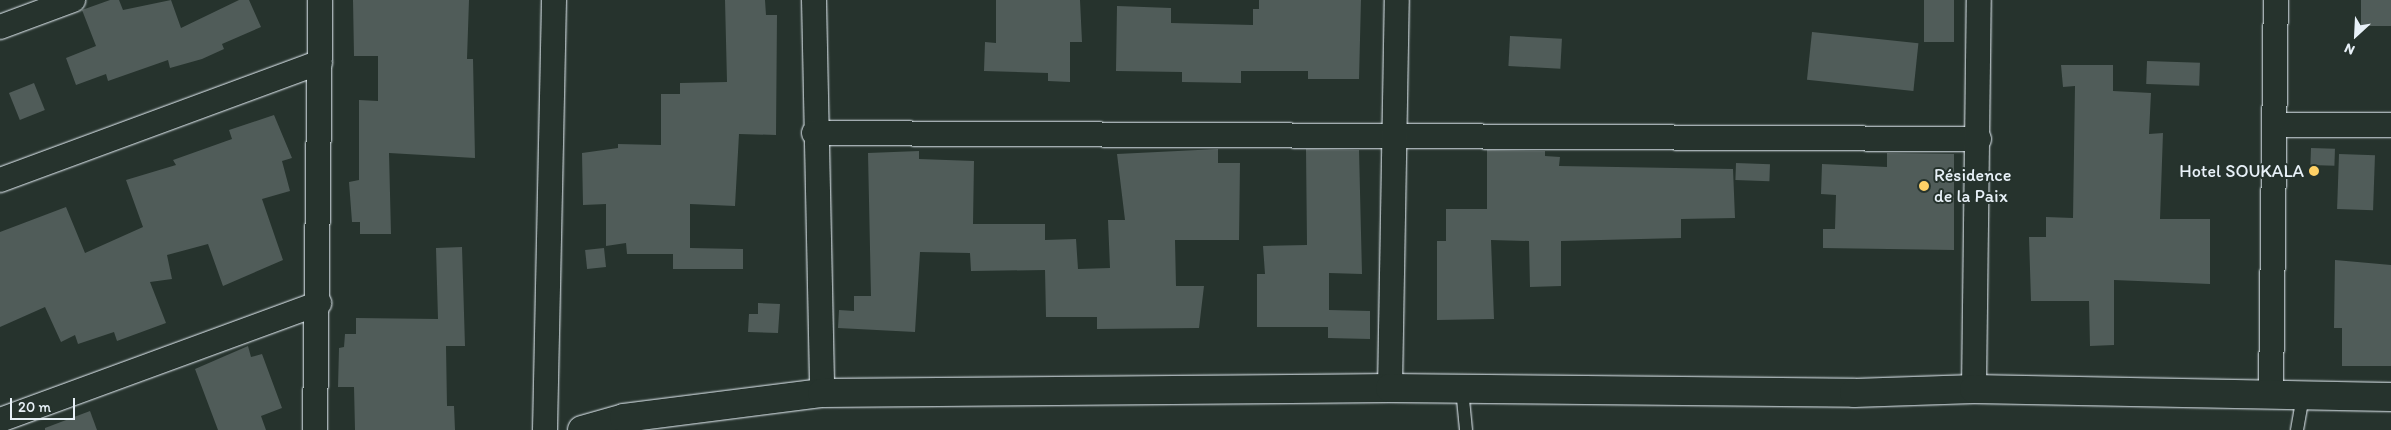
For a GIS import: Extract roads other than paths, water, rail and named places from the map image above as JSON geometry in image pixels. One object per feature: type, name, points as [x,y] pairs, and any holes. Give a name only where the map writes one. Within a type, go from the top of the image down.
[{"type":"street","points":[[0,27],[73,0]]},
{"type":"street","points":[[315,430],[319,303],[320,0]]},
{"type":"street","points":[[545,430],[554,0]]},
{"type":"street","points":[[814,0],[814,133],[822,393]]},
{"type":"street","points":[[1390,388],[1398,133],[1398,0]]},
{"type":"street","points":[[1974,389],[1979,139],[1979,0]]},
{"type":"street","points":[[2271,394],[2276,0]]},
{"type":"street","points":[[0,180],[320,62]]},
{"type":"street","points":[[2275,125],[2391,125]]},
{"type":"street","points":[[814,133],[1398,133],[1979,139]]},
{"type":"street","points":[[0,420],[319,303]]},
{"type":"street","points":[[582,430],[624,418],[822,393],[1390,388],[1854,393],[1974,389],[2391,397]]},
{"type":"lane","points":[[1462,388],[1466,430]]},
{"type":"lane","points":[[2297,430],[2303,395]]},
{"type":"place","name":"Hotel SOUKALA","points":[[2314,171]]},
{"type":"place","name":"Résidence de la Paix","points":[[1924,186]]}]
